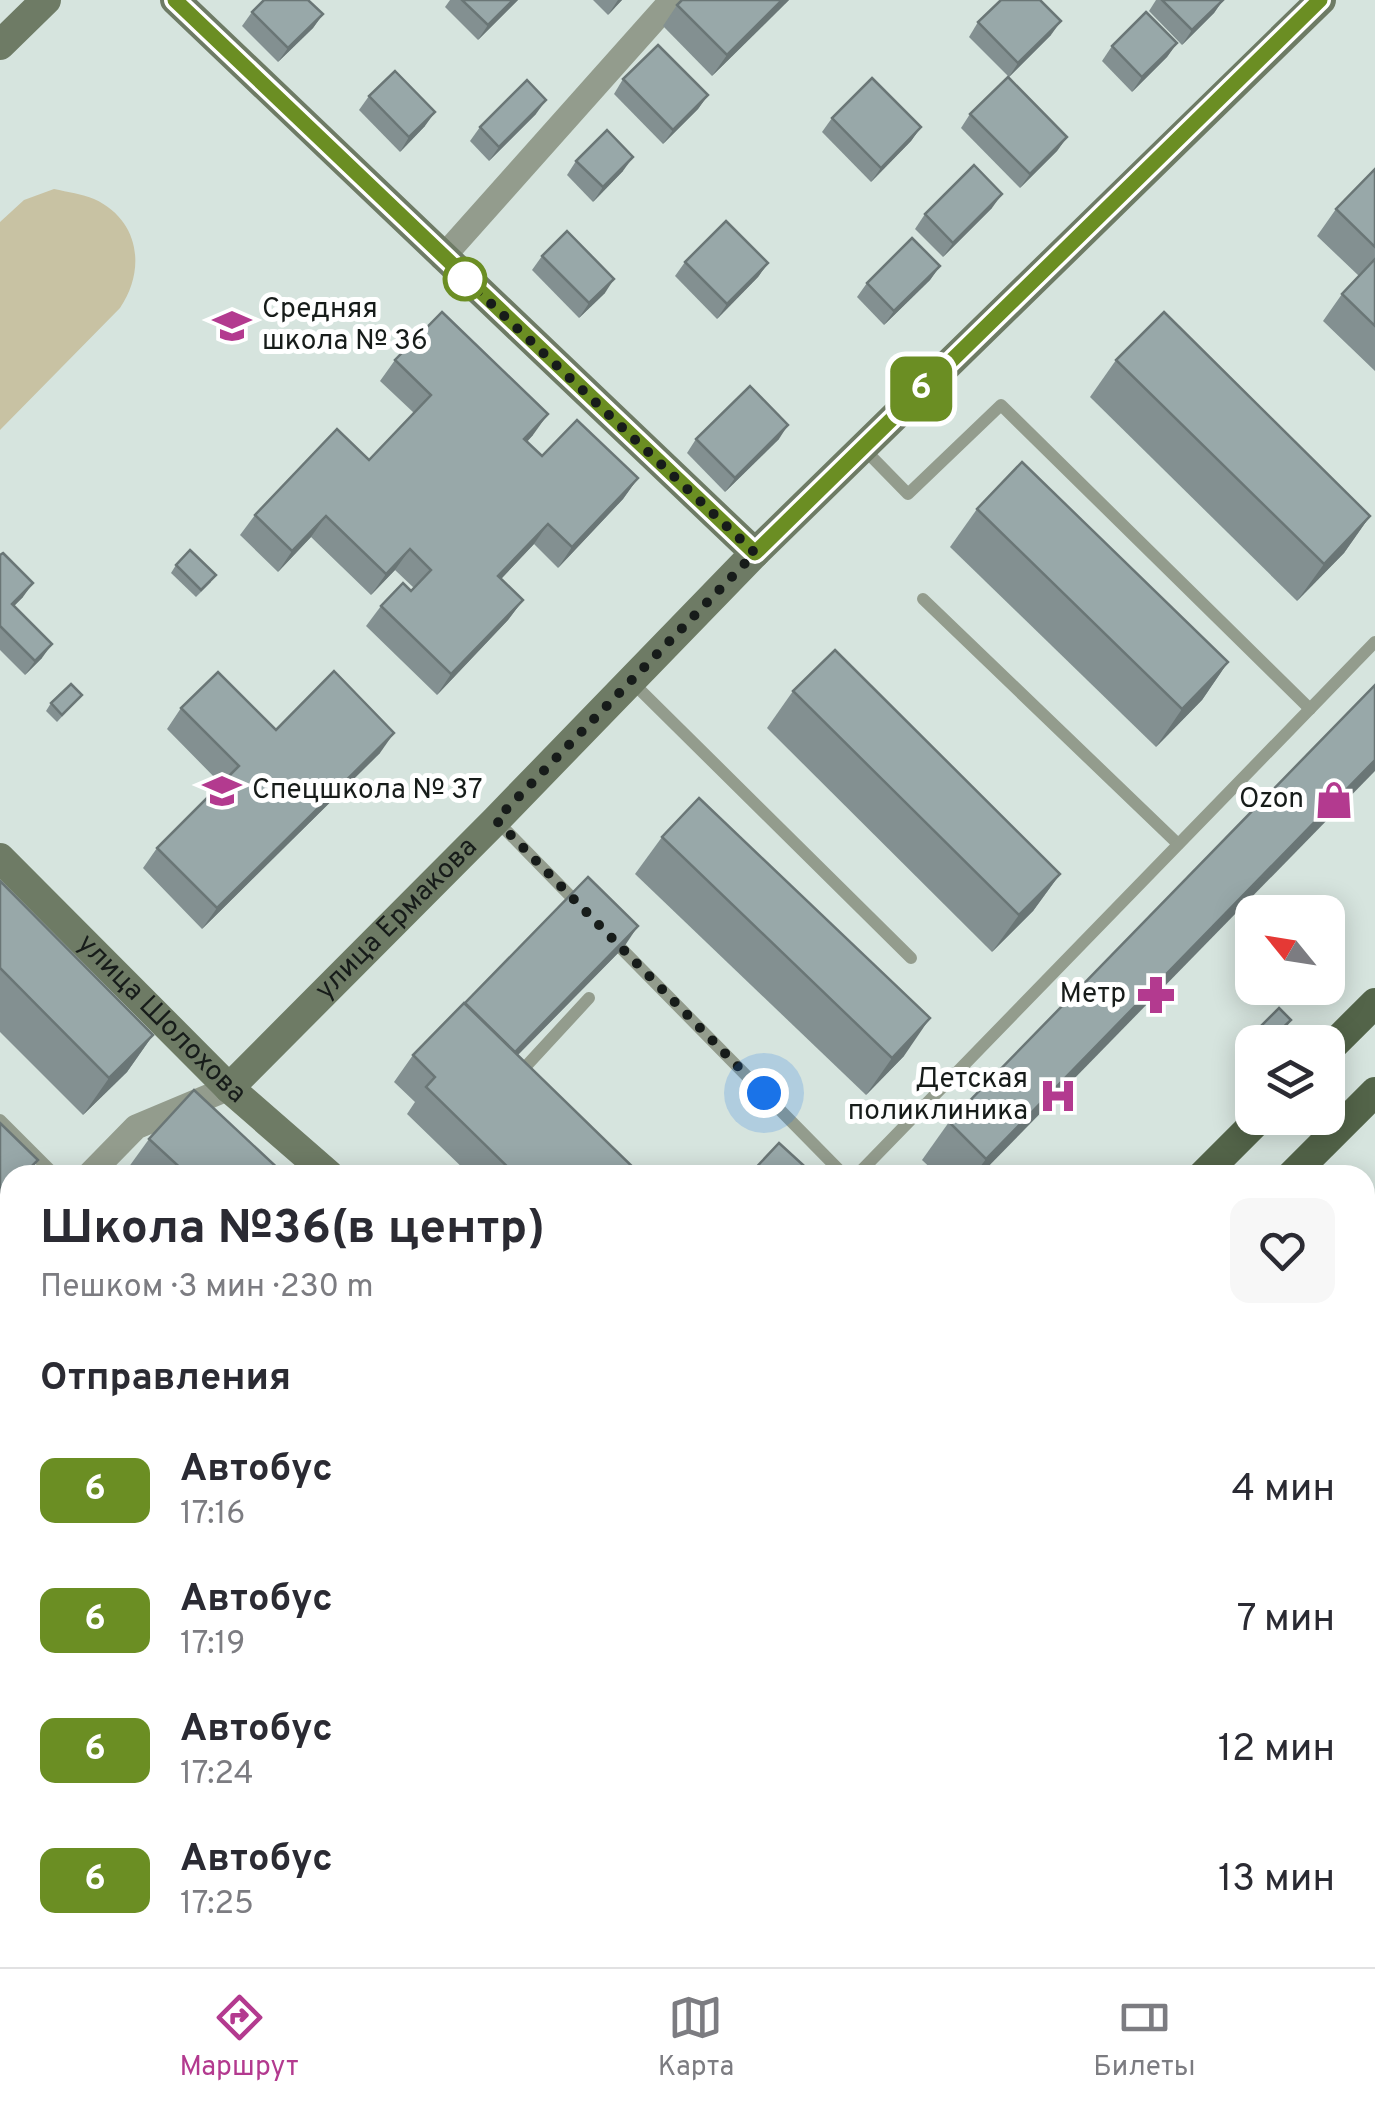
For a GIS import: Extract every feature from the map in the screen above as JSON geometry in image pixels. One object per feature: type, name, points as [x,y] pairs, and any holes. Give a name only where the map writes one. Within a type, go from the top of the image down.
[{"type":"main road","points":[[1345,1033],[1375,1003]]},
{"type":"main road","points":[[1302,1165],[1375,1092]]},
{"type":"main road","points":[[1212,1165],[1243,1135]]},
{"type":"street","points":[[0,45],[46,0]]},
{"type":"street","points":[[175,0],[755,553]]},
{"type":"street","points":[[442,258],[672,0]]},
{"type":"street","name":"улица Ермакова","points":[[100,1165],[136,1127],[229,1088],[755,553],[1320,0]]},
{"type":"street","name":"улица Шолохова","points":[[0,858],[229,1088],[318,1165]]},
{"type":"lane","points":[[862,447],[908,494],[1000,405],[1310,709]]},
{"type":"lane","points":[[924,599],[1178,844]]},
{"type":"lane","points":[[867,1165],[1375,642]]},
{"type":"lane","points":[[631,680],[911,958]]},
{"type":"lane","points":[[496,820],[593,920]]},
{"type":"lane","points":[[607,934],[834,1165]]},
{"type":"lane","points":[[527,1094],[513,1080],[589,998]]},
{"type":"lane","points":[[0,1120],[46,1165]]},
{"type":"shaded area","points":[[54,189],[94,199],[121,220],[134,247],[133,278],[120,308],[0,430],[0,222],[24,200]]},
{"type":"building","points":[[264,0],[308,0],[323,14],[288,48],[252,12]]},
{"type":"building","points":[[462,0],[513,0],[488,25]]},
{"type":"building","points":[[682,0],[782,0],[727,55],[677,5]]},
{"type":"building","points":[[1001,0],[1040,0],[1061,21],[1018,63],[978,22]]},
{"type":"building","points":[[1162,0],[1223,0],[1192,30]]},
{"type":"building","points":[[1146,12],[1177,43],[1142,77],[1112,46]]},
{"type":"building","points":[[658,45],[708,95],[673,130],[623,79]]},
{"type":"building","points":[[395,71],[435,112],[409,137],[369,96]]},
{"type":"building","points":[[1008,77],[1067,137],[1030,174],[970,114]]},
{"type":"building","points":[[872,78],[921,127],[881,168],[832,118]]},
{"type":"building","points":[[527,80],[546,100],[499,147],[480,127]]},
{"type":"building","points":[[607,130],[633,157],[603,187],[576,161]]},
{"type":"building","points":[[974,165],[1002,194],[953,243],[925,214]]},
{"type":"building","points":[[1375,169],[1375,247],[1336,209]]},
{"type":"building","points":[[726,221],[768,263],[727,304],[685,262]]},
{"type":"building","points":[[567,231],[614,279],[589,303],[542,256]]},
{"type":"building","points":[[912,238],[940,266],[894,311],[867,283]]},
{"type":"building","points":[[1375,259],[1375,326],[1342,294]]},
{"type":"building","points":[[442,312],[548,414],[524,439],[542,456],[577,420],[638,478],[572,547],[548,524],[498,576],[523,600],[451,674],[381,606],[403,583],[411,591],[431,570],[410,549],[386,574],[326,516],[292,551],[255,515],[337,429],[369,460],[431,395],[395,360]]},
{"type":"building","points":[[1164,312],[1370,516],[1324,564],[1116,360]]},
{"type":"building","points":[[750,386],[788,425],[735,478],[696,439]]},
{"type":"building","points":[[1022,462],[1228,662],[1182,709],[977,509]]},
{"type":"building","points":[[190,550],[216,575],[201,590],[176,565]]},
{"type":"building","points":[[3,553],[33,583],[12,604],[52,644],[35,661],[0,626]]},
{"type":"building","points":[[835,650],[1060,874],[1019,915],[793,691]]},
{"type":"building","points":[[334,671],[394,733],[217,908],[157,848],[239,766],[181,708],[218,672],[276,730]]},
{"type":"building","points":[[71,684],[82,695],[62,715],[51,703]]},
{"type":"building","points":[[1375,685],[1375,760],[1243,895],[1235,895],[1235,904],[986,1159],[949,1122]]},
{"type":"building","points":[[699,798],[930,1018],[892,1058],[662,837]]},
{"type":"building","points":[[588,877],[638,926],[515,1052],[465,1003]]},
{"type":"building","points":[[0,881],[153,1035],[109,1078],[0,968]]},
{"type":"building","points":[[464,1003],[631,1165],[506,1165],[426,1087],[435,1077],[413,1055]]},
{"type":"building","points":[[1279,1008],[1291,1020],[1286,1025],[1262,1025]]},
{"type":"building","points":[[194,1090],[274,1165],[177,1165],[149,1139]]},
{"type":"building","points":[[0,1123],[38,1160],[33,1165],[0,1165]]},
{"type":"building","points":[[779,1143],[803,1165],[758,1165]]},
{"type":"bus line","name":"6","points":[[175,0],[755,553],[1320,0]]},
{"type":"place","name":"Средняя школа № 36","points":[[232,326]]},
{"type":"place","name":"Спецшкола № 37","points":[[222,791]]},
{"type":"place","name":"Ozon","points":[[1334,800]]},
{"type":"place","name":"Метр","points":[[1156,995]]},
{"type":"place","name":"Детская поликлиника","points":[[1058,1096]]},
{"type":"route","points":[[465,279],[755,553],[496,820],[764,1093]]}]
